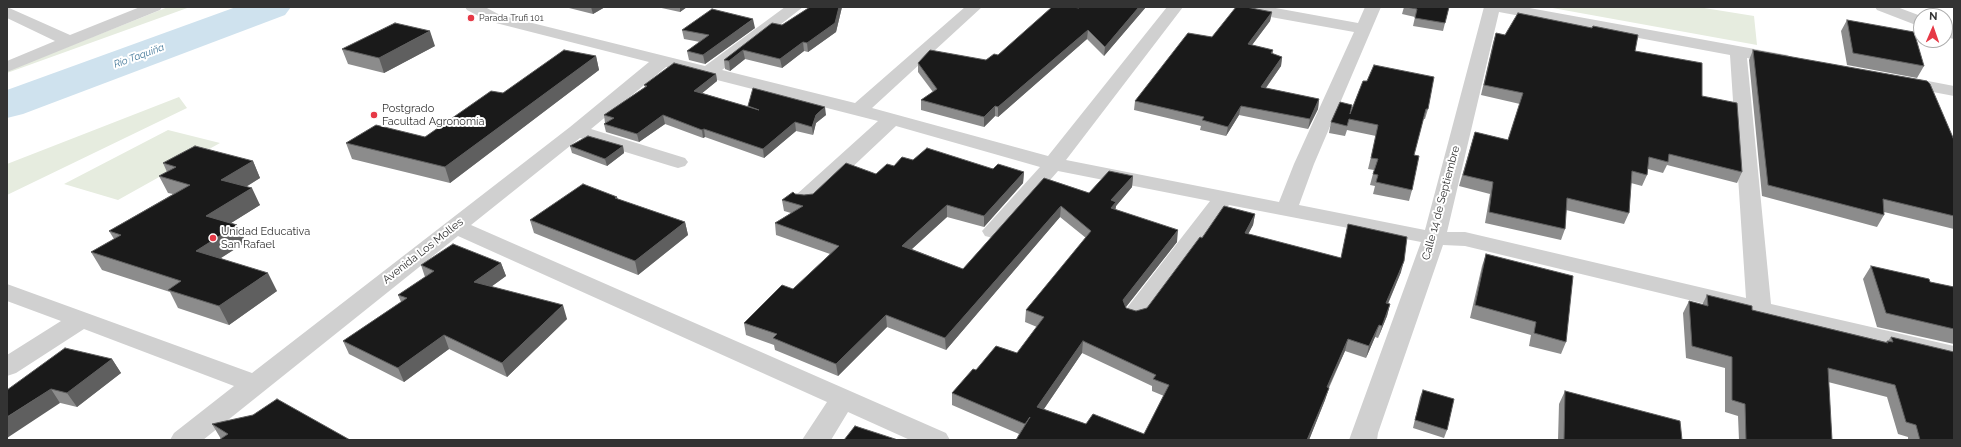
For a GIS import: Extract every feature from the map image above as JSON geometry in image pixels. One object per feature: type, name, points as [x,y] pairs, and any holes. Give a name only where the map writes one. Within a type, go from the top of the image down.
[{"type":"street","points":[[7,67],[154,7]]},
{"type":"street","points":[[473,7],[494,18],[707,73],[859,110],[1053,164],[1434,238],[1465,238],[1954,355]]},
{"type":"street","points":[[707,73],[795,7]]},
{"type":"street","points":[[859,110],[974,7]]},
{"type":"street","points":[[993,231],[1053,164],[1175,7]]},
{"type":"street","points":[[1243,7],[1364,29]]},
{"type":"street","points":[[1287,210],[1304,164],[1373,7]]},
{"type":"street","name":"Calle 14 de Septiembre","points":[[1363,440],[1364,433],[1434,238],[1492,7]]},
{"type":"street","points":[[1498,7],[1800,62]]},
{"type":"street","points":[[1883,7],[1913,19]]},
{"type":"street","points":[[7,12],[70,42]]},
{"type":"street","points":[[1738,51],[1759,308]]},
{"type":"street","name":"Avenida Los Molles","points":[[184,440],[454,226],[577,131],[662,61]]},
{"type":"street","points":[[1885,78],[1954,91]]},
{"type":"street","points":[[805,199],[891,120]]},
{"type":"street","points":[[577,131],[678,162]]},
{"type":"street","points":[[1135,313],[1223,198]]},
{"type":"street","points":[[454,226],[936,440]]},
{"type":"street","points":[[7,292],[256,384]]},
{"type":"street","points":[[7,367],[81,320]]},
{"type":"street","points":[[816,440],[843,399]]},
{"type":"shaded area","points":[[168,7],[190,7],[7,73],[7,71]]},
{"type":"shaded area","points":[[1547,7],[1698,7],[1754,16],[1757,45]]},
{"type":"shaded area","points":[[179,97],[187,108],[7,195],[7,164]]},
{"type":"shaded area","points":[[168,130],[220,143],[118,200],[64,184]]},
{"type":"building","points":[[810,7],[839,7],[835,23],[807,43],[803,42],[780,59],[743,50],[729,61],[724,60],[772,23],[782,25]]},
{"type":"building","points":[[1052,7],[1139,7],[1105,47],[1088,30],[998,107],[995,106],[984,117],[921,100],[937,89],[918,63],[930,50],[986,60],[994,54],[998,55]]},
{"type":"building","points":[[1236,7],[1246,7],[1272,12],[1248,44],[1273,50],[1271,53],[1282,57],[1261,87],[1319,99],[1310,119],[1241,106],[1228,127],[1202,120],[1204,117],[1135,101],[1188,33],[1212,37]]},
{"type":"building","points":[[1406,7],[1449,7],[1445,23],[1415,18],[1417,9]]},
{"type":"building","points":[[712,9],[753,19],[703,55],[687,51],[709,35],[682,30]]},
{"type":"building","points":[[1518,13],[1592,28],[1593,26],[1638,35],[1635,51],[1702,63],[1702,96],[1737,103],[1742,172],[1669,154],[1668,162],[1649,157],[1647,175],[1632,171],[1629,213],[1567,198],[1565,229],[1489,212],[1493,182],[1463,175],[1475,132],[1508,140],[1523,93],[1484,85],[1496,33],[1505,35]]},
{"type":"building","points":[[1847,20],[1913,32],[1913,48],[1919,48],[1924,66],[1853,53]]},
{"type":"building","points":[[395,23],[430,31],[379,58],[342,49]]},
{"type":"building","points":[[564,50],[596,56],[445,167],[346,143],[376,125],[425,137],[491,91],[503,93]]},
{"type":"building","points":[[1753,50],[1927,81],[1930,84],[1954,140],[1954,216],[1883,199],[1884,215],[1768,185]]},
{"type":"building","points":[[674,63],[716,74],[694,91],[759,110],[748,106],[753,88],[825,107],[816,115],[812,127],[795,122],[763,149],[704,129],[702,130],[663,115],[637,134],[604,124],[614,118],[604,115],[647,86],[644,85]]},
{"type":"building","points":[[1374,65],[1434,77],[1428,109],[1426,109],[1414,155],[1419,156],[1412,190],[1376,182],[1378,175],[1373,174],[1378,159],[1371,158],[1378,125],[1349,119],[1347,126],[1331,122],[1340,102],[1352,105],[1350,114],[1363,81],[1367,81]]},
{"type":"building","points":[[588,136],[623,146],[605,159],[570,146]]},
{"type":"building","points":[[195,146],[253,161],[221,180],[252,188],[206,216],[237,225],[196,251],[268,273],[219,306],[168,290],[181,281],[91,252],[121,235],[109,231],[190,185],[159,176],[176,167],[163,163]]},
{"type":"building","points":[[927,148],[993,169],[998,164],[1024,172],[984,216],[947,205],[902,246],[963,269],[1044,178],[1089,193],[1109,171],[1133,176],[1111,200],[1116,202],[1111,208],[1178,230],[1123,300],[1126,308],[1136,311],[1147,308],[1200,237],[1202,238],[1224,206],[1255,214],[1245,233],[1341,258],[1348,224],[1407,237],[1404,261],[1386,303],[1390,304],[1382,326],[1379,325],[1369,346],[1348,339],[1327,387],[1329,388],[1307,440],[1016,440],[1030,417],[1025,424],[952,393],[973,369],[976,370],[996,346],[1017,353],[1044,317],[1026,310],[1091,231],[1061,206],[945,338],[886,315],[836,364],[773,338],[777,334],[744,323],[782,285],[793,289],[839,246],[775,223],[803,206],[782,200],[793,192],[795,194],[804,195],[813,194],[846,163],[876,174],[887,164],[894,166],[902,157],[913,160]],"holes":[[[1083,341],[1156,375],[1153,379],[1169,385],[1144,434],[1093,414],[1086,424],[1037,407]]]},
{"type":"building","points":[[583,184],[617,197],[615,198],[685,222],[635,261],[530,220]]},
{"type":"building","points":[[453,244],[501,263],[474,282],[563,305],[502,363],[444,335],[398,368],[343,341],[407,298],[398,295],[434,271],[421,265]]},
{"type":"building","points":[[1486,254],[1573,276],[1566,342],[1534,333],[1536,322],[1475,305]]},
{"type":"building","points":[[1871,266],[1929,279],[1930,282],[1954,287],[1954,329],[1886,313]]},
{"type":"building","points":[[1707,295],[1752,306],[1752,310],[1888,343],[1887,341],[1893,342],[1891,337],[1954,352],[1954,440],[1920,440],[1916,425],[1906,422],[1895,385],[1828,368],[1832,440],[1746,440],[1745,404],[1732,400],[1732,357],[1692,346],[1689,301],[1708,306]]},
{"type":"building","points":[[65,348],[112,359],[67,393],[51,389],[7,417],[7,390]]},
{"type":"building","points":[[1423,390],[1454,399],[1447,430],[1415,420]]},
{"type":"building","points":[[1565,391],[1680,421],[1682,440],[1564,440]]},
{"type":"building","points":[[277,399],[350,440],[219,440],[228,434],[212,424],[253,415]]},
{"type":"building","points":[[855,426],[898,440],[844,440]]},
{"type":"waterway","name":"Río Taquiña","points":[[7,105],[272,7]]},
{"type":"place","name":"Parada Trufi 101","points":[[471,18]]},
{"type":"place","name":"Postgrado Facultad Agronomía","points":[[374,115]]},
{"type":"place","name":"Unidad Educativa San Rafael","points":[[213,238]]}]
